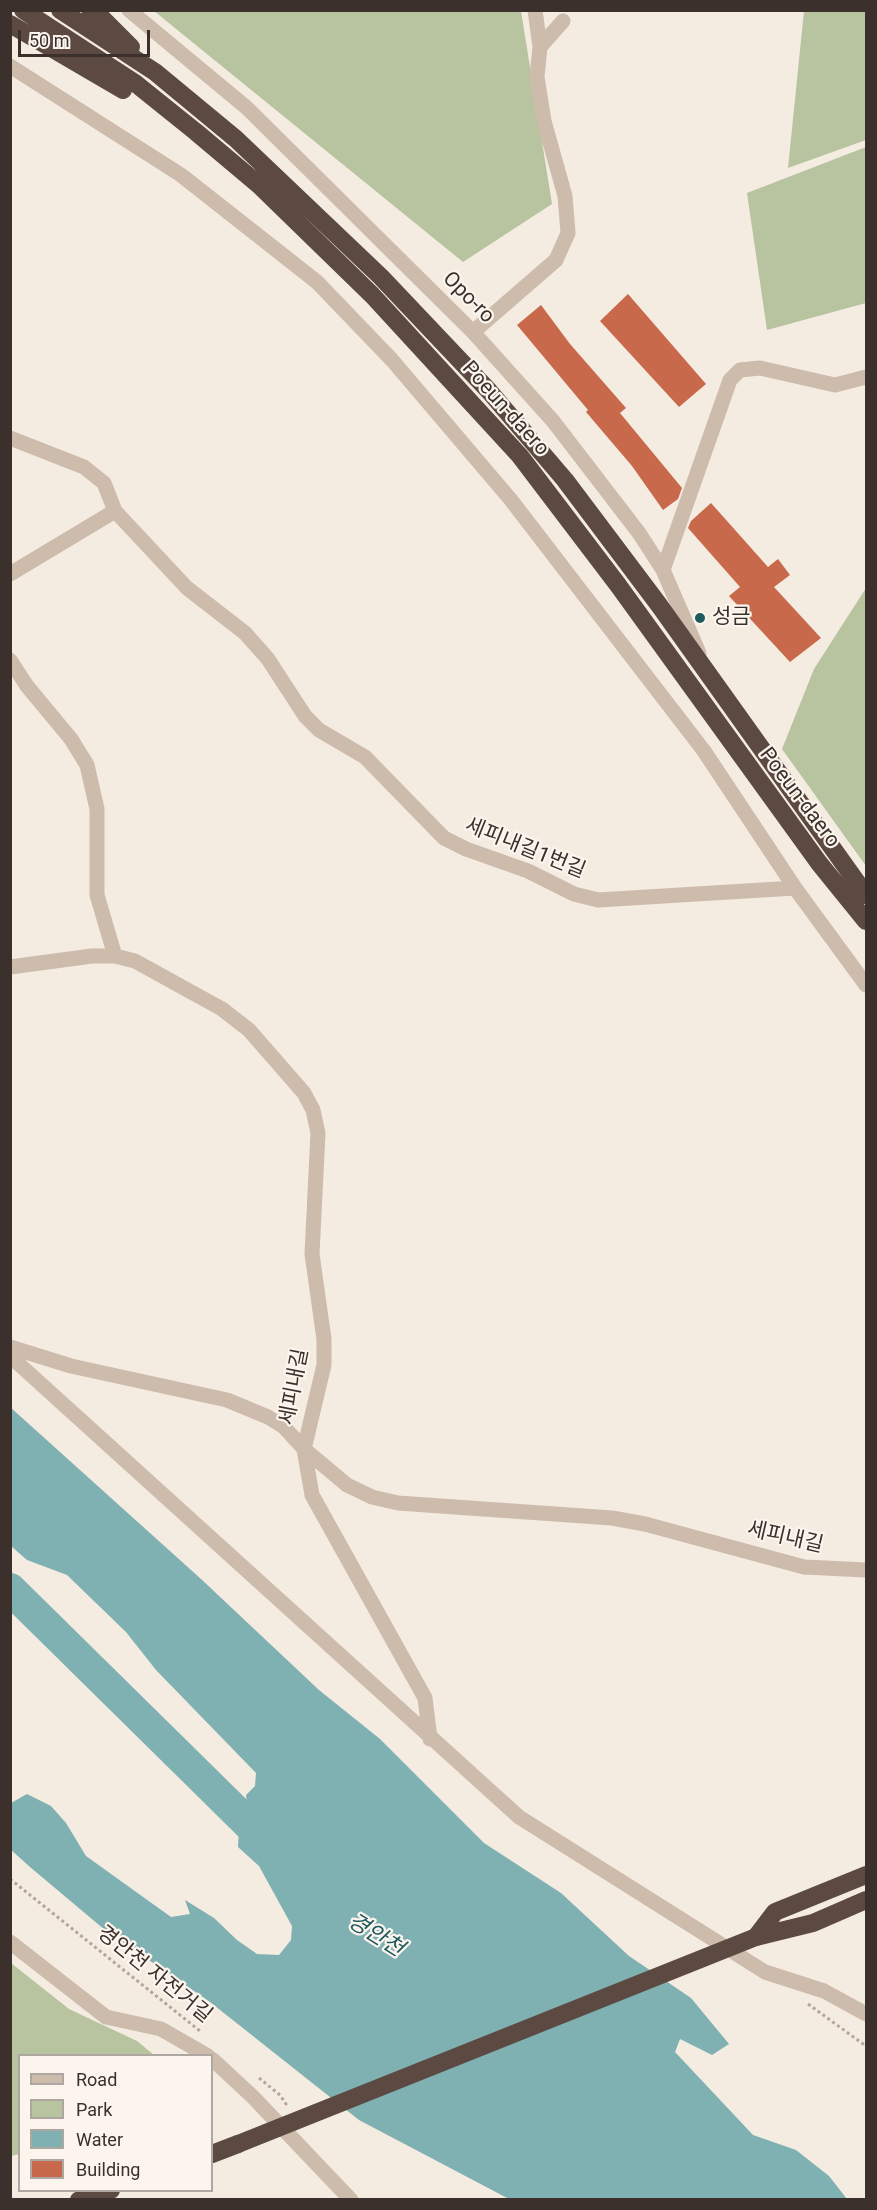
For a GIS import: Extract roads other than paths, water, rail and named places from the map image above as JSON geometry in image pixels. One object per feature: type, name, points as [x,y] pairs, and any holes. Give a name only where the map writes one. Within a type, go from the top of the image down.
[{"type":"highway","name":"Poeun-daero","points":[[23,10],[135,83],[196,132],[259,185],[372,295],[520,456],[618,585],[819,863],[866,921]]},
{"type":"highway","name":"Poeun-daero","points":[[60,10],[155,72],[262,163],[381,277],[489,391],[565,480],[707,672],[867,895]]},
{"type":"highway","points":[[90,10],[103,19],[155,72]]},
{"type":"highway","points":[[10,24],[196,132]]},
{"type":"highway","points":[[756,1937],[775,1912],[867,1875]]},
{"type":"highway","points":[[213,2154],[756,1937],[813,1923],[867,1900]]},
{"type":"highway","points":[[79,2199],[104,2192]]},
{"type":"street","name":"Opo-ro","points":[[129,10],[247,108],[473,332],[553,421],[639,533],[663,570],[707,672]]},
{"type":"street","points":[[473,332],[556,260],[568,233],[566,196],[544,121],[537,77],[540,47],[535,10]]},
{"type":"street","points":[[540,47],[563,21]]},
{"type":"street","points":[[10,66],[181,175],[316,282],[392,360],[511,500],[704,751],[795,888],[867,985]]},
{"type":"street","points":[[663,570],[730,380],[740,370],[760,368],[835,385],[867,376]]},
{"type":"street","name":"세피내길1번길","points":[[10,438],[84,467],[104,483],[116,511],[187,588],[245,633],[268,659],[305,716],[320,730],[365,757],[444,838],[466,849],[528,871],[574,894],[598,900],[795,888]]},
{"type":"street","points":[[10,574],[116,511]]},
{"type":"street","points":[[10,660],[27,686],[71,739],[87,765],[96,809],[97,895],[115,956]]},
{"type":"street","name":"세피내길","points":[[10,967],[92,956],[115,956],[135,961],[222,1009],[249,1030],[304,1093],[313,1110],[318,1133],[312,1254],[324,1339],[324,1365],[304,1449],[347,1485],[372,1497],[398,1503],[612,1518],[645,1524],[804,1567],[867,1570]]},
{"type":"street","points":[[10,1347],[71,1366],[227,1400],[268,1417],[284,1427],[304,1449],[312,1495],[425,1698],[430,1739]]},
{"type":"street","points":[[10,1356],[430,1739],[519,1817],[601,1871],[765,1972],[824,1991],[867,2014]]},
{"type":"street","points":[[10,1942],[106,2017],[161,2029],[206,2054]]},
{"type":"street","points":[[213,2060],[253,2097],[351,2199]]},
{"type":"water","points":[[10,1407],[201,1579],[319,1690],[380,1739],[484,1843],[561,1893],[629,1956],[691,1998],[729,2044],[712,2055],[680,2039],[675,2052],[753,2135],[796,2150],[829,2176],[847,2199],[509,2199],[359,2120],[210,2002],[105,1930],[10,1849],[11,1803],[27,1794],[51,1806],[66,1823],[86,1856],[171,1917],[190,1914],[185,1900],[214,1918],[237,1940],[257,1954],[279,1955],[291,1940],[292,1926],[259,1866],[238,1847],[239,1829],[247,1805],[246,1795],[255,1786],[256,1773],[156,1670],[126,1632],[67,1575],[27,1560],[11,1546]]},
{"type":"waterway","name":"경안천","points":[[10,1589],[273,1848]]},
{"type":"place","name":"성금","points":[[700,618]]}]
